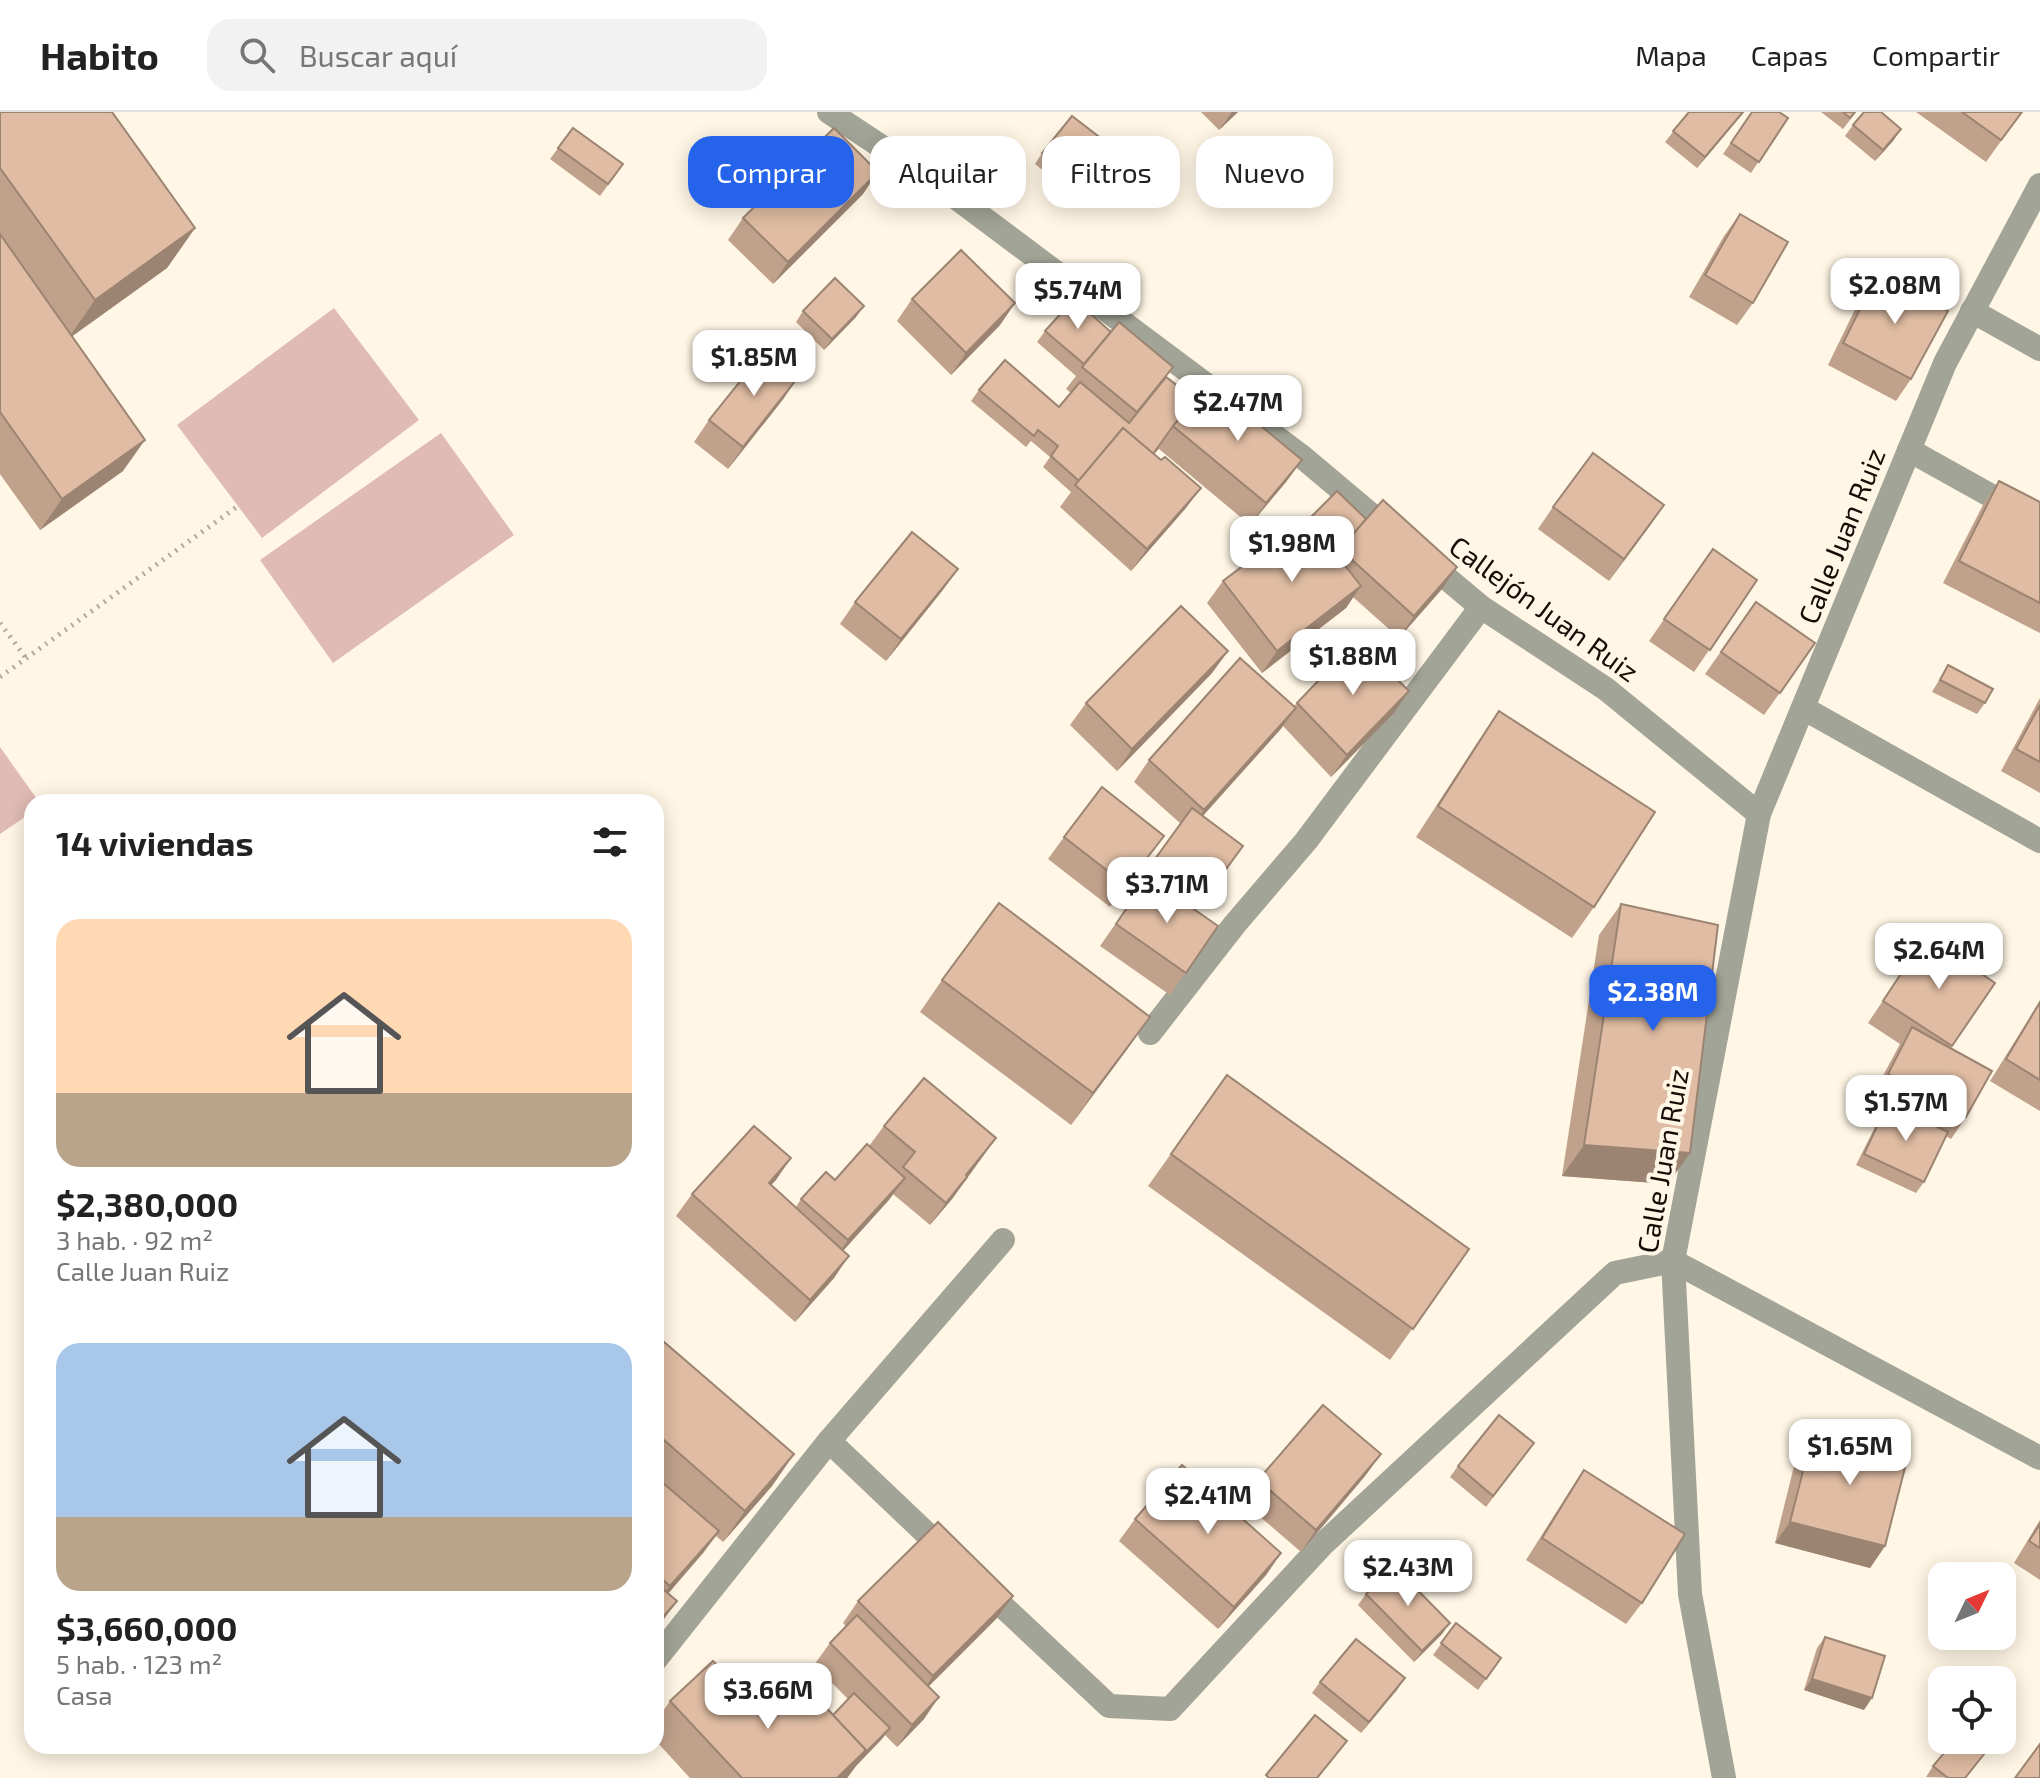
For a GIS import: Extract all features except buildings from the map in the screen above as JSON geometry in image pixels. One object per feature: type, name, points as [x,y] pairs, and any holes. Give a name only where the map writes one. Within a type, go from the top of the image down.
[{"type":"street","name":"Callejón Juan Ruiz","points":[[829,112],[935,182],[1300,455],[1481,607],[1606,689],[1759,814]]},
{"type":"street","name":"Calle Juan Ruiz","points":[[1724,1778],[1690,1594],[1673,1261],[1759,814],[1945,363],[2040,185]]},
{"type":"street","points":[[1972,311],[2040,349]]},
{"type":"street","points":[[1909,450],[2040,523]]},
{"type":"street","points":[[1150,1033],[1235,924],[1306,841],[1481,607]]},
{"type":"street","points":[[1803,708],[2040,841]]},
{"type":"street","points":[[664,1649],[829,1441],[1003,1240]]},
{"type":"street","points":[[829,1441],[1109,1706],[1170,1709],[1322,1545],[1615,1273],[1673,1261],[2040,1458]]},
{"type":"path","points":[[0,677],[238,506]]},
{"type":"path","points":[[0,623],[26,658]]},
{"type":"shaded area","points":[[334,308],[419,420],[262,538],[177,425]]},
{"type":"shaded area","points":[[441,433],[514,535],[333,663],[260,560]]},
{"type":"shaded area","points":[[0,747],[33,794],[24,794],[24,818],[0,834]]}]
